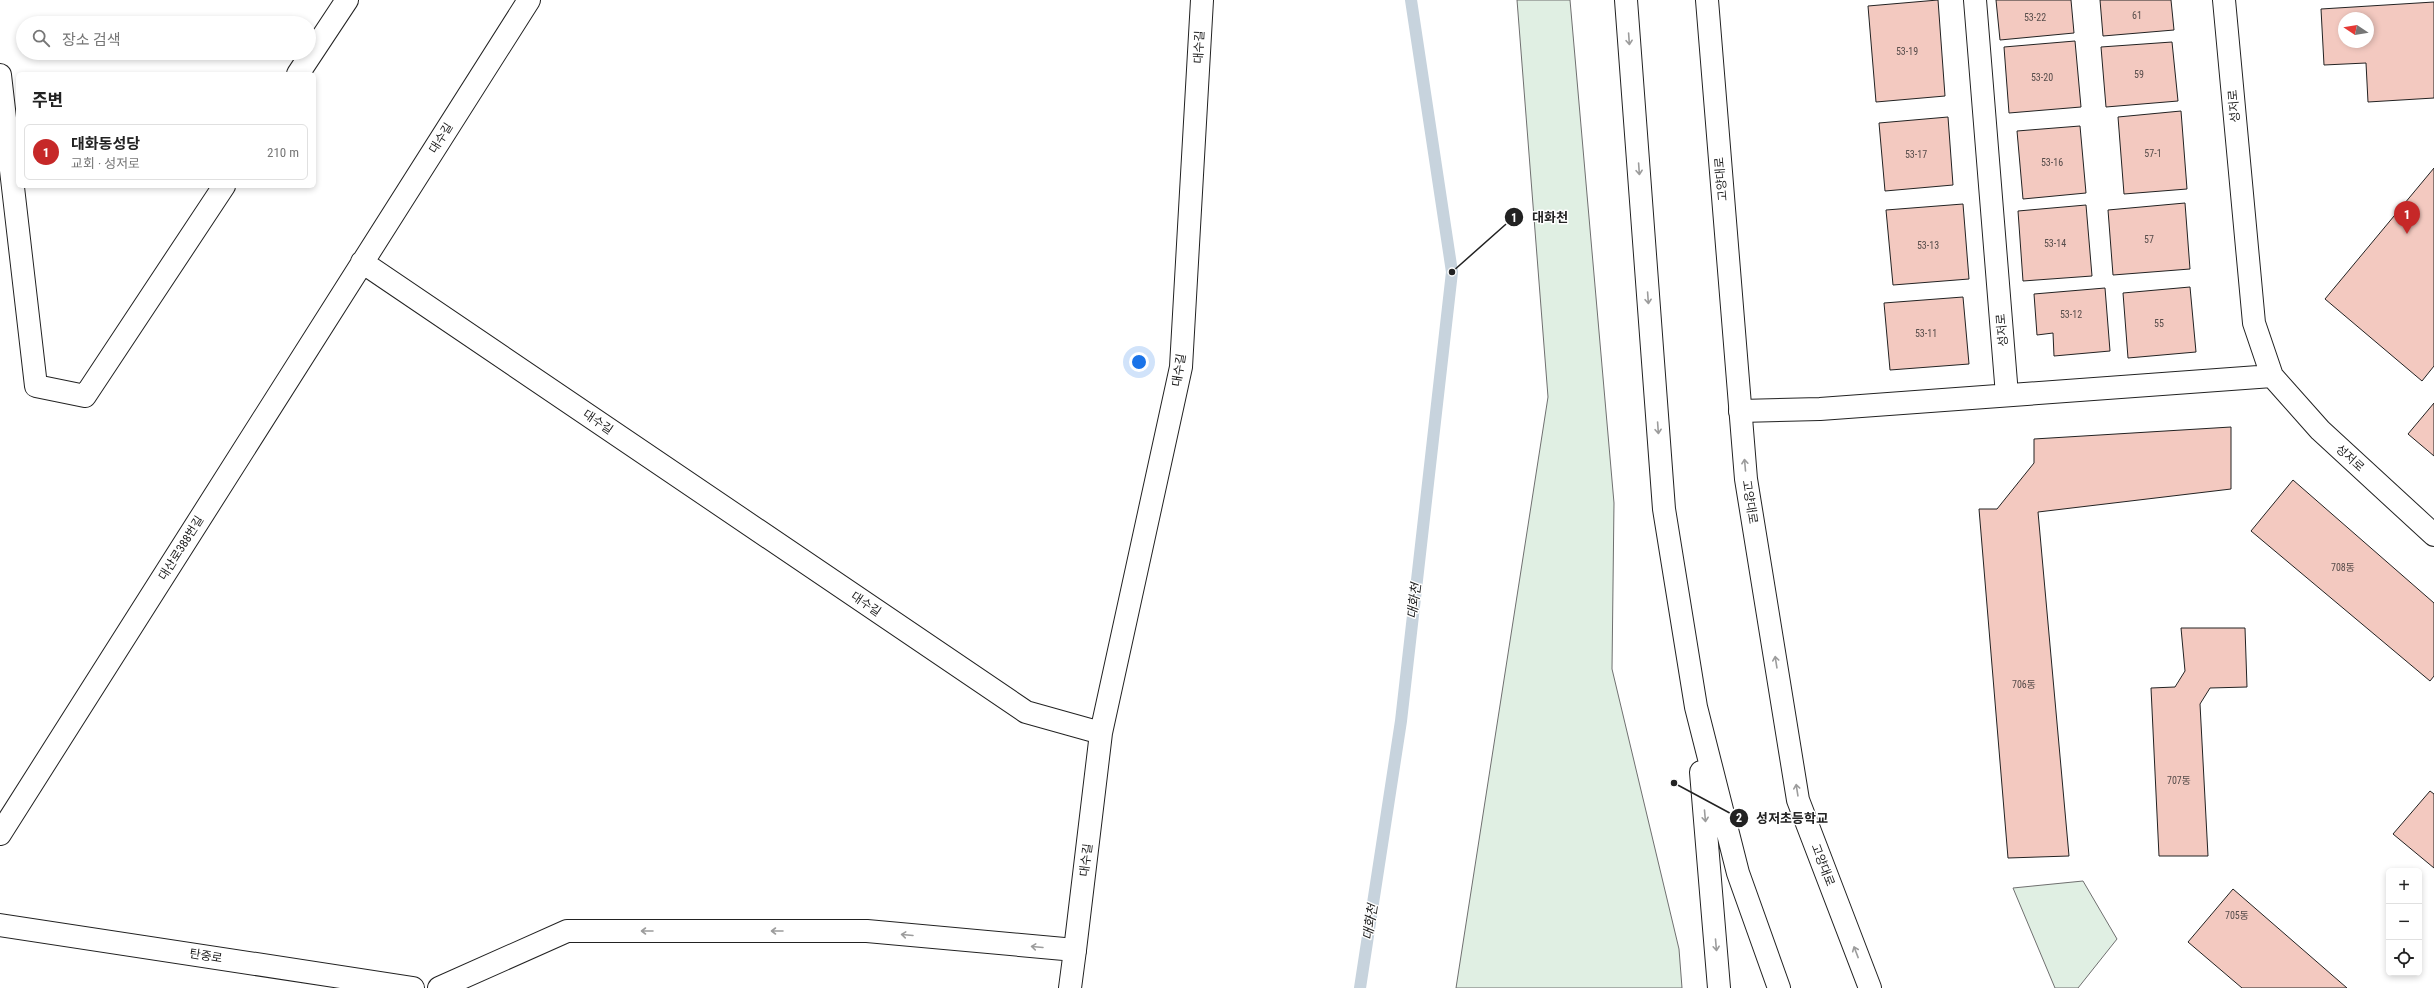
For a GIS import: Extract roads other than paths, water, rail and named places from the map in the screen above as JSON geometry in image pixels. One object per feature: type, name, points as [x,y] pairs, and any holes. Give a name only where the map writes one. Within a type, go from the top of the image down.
[{"type":"street","points":[[316,47],[347,0]]},
{"type":"street","name":"대수길","points":[[529,0],[362,262],[1026,712],[1101,732]]},
{"type":"street","name":"대수길","points":[[1070,988],[1076,950],[1101,732],[1181,367],[1202,0]]},
{"type":"street","points":[[1626,0],[1664,509],[1696,707],[1719,988]]},
{"type":"street","name":"고양대로","points":[[1707,0],[1746,479],[1798,800],[1870,988]]},
{"type":"street","name":"성저로","points":[[1975,0],[2007,395]]},
{"type":"street","name":"성저로","points":[[2224,0],[2254,323],[2272,376],[2320,430],[2434,535]]},
{"type":"street","points":[[299,72],[307,60]]},
{"type":"street","points":[[0,75],[36,386],[85,396],[223,188]]},
{"type":"street","name":"대산로388번길","points":[[0,834],[362,262]]},
{"type":"street","points":[[1740,411],[1820,409],[2272,376]]},
{"type":"street","points":[[1696,707],[1738,873],[1779,988]]},
{"type":"street","name":"탄중로","points":[[0,925],[413,988]]},
{"type":"street","points":[[439,988],[567,931],[867,931],[1076,950]]},
{"type":"waterway","name":"대화천","points":[[1360,988],[1401,721],[1452,272],[1411,0]]},
{"type":"place","name":"대화동성당","points":[[2407,234]]},
{"type":"place","name":"대화천","points":[[1452,272]]},
{"type":"place","name":"성저초등학교","points":[[1674,783]]}]
